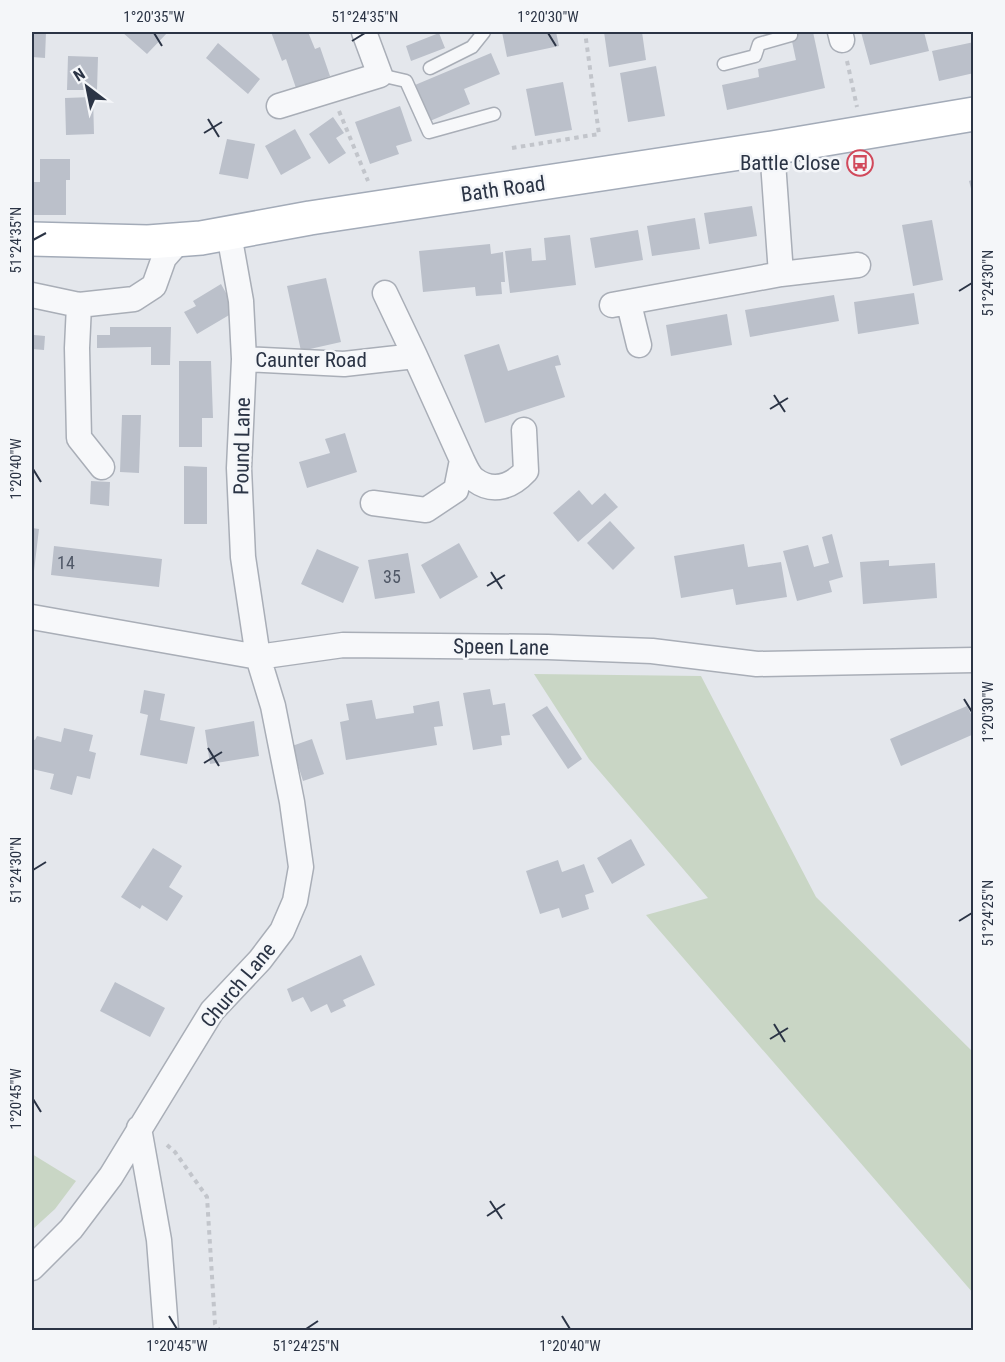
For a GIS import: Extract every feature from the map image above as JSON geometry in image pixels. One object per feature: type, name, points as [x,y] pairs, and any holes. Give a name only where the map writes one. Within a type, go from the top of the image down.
[{"type":"main road","name":"Bath Road","points":[[32,239],[88,242],[180,240],[229,234],[310,218],[973,119]]},
{"type":"street","points":[[279,106],[380,75],[364,32]]},
{"type":"street","points":[[772,148],[781,274]]},
{"type":"street","name":"Pound Lane","points":[[229,234],[241,301],[244,359],[239,468],[243,557],[258,657]]},
{"type":"street","points":[[32,294],[79,305],[134,299],[154,286],[164,258],[180,240]]},
{"type":"street","points":[[639,345],[621,305],[781,274],[858,264]]},
{"type":"street","points":[[385,293],[462,460],[474,480],[493,489],[514,483],[526,471],[524,430]]},
{"type":"street","points":[[79,305],[77,348],[79,438],[102,467]]},
{"type":"street","name":"Caunter Road","points":[[244,359],[344,364],[415,356]]},
{"type":"street","points":[[373,503],[426,510],[456,490],[462,460]]},
{"type":"street","name":"Speen Lane","points":[[32,617],[258,657],[354,645],[652,651],[757,663],[974,660]]},
{"type":"street","name":"Church Lane","points":[[32,1268],[71,1229],[111,1176],[212,1011],[271,946],[282,931],[295,901],[302,867],[273,706],[258,657]]},
{"type":"street","points":[[139,1128],[159,1240],[166,1330]]},
{"type":"lane","points":[[430,68],[472,47],[484,32]]},
{"type":"lane","points":[[724,64],[755,56],[759,44],[791,35]]},
{"type":"lane","points":[[380,75],[406,81],[429,132],[494,114]]},
{"type":"path","points":[[512,148],[599,134],[585,32]]},
{"type":"path","points":[[841,36],[857,107],[868,105]]},
{"type":"path","points":[[330,90],[374,195],[376,208]]},
{"type":"path","points":[[139,1128],[149,1136],[157,1136],[175,1152],[207,1197],[215,1324],[219,1330]]},
{"type":"path","points":[[211,1330],[215,1324]]},
{"type":"green space","points":[[534,674],[701,676],[816,897],[973,1052],[973,1293],[646,915],[708,898],[589,759]]},
{"type":"green space","points":[[32,1154],[76,1181],[55,1209],[32,1230]]},
{"type":"building","points":[[32,32],[46,32],[45,58],[32,57]]},
{"type":"building","points":[[122,32],[168,32],[147,54]]},
{"type":"building","points":[[271,32],[308,32],[315,49],[320,47],[330,76],[296,88],[286,59],[282,61]]},
{"type":"building","points":[[502,32],[556,32],[559,46],[507,57]]},
{"type":"building","points":[[604,32],[642,32],[646,60],[609,67]]},
{"type":"building","points":[[790,32],[813,32],[825,88],[727,110],[722,85],[759,77],[758,69],[796,60]]},
{"type":"building","points":[[861,32],[924,32],[929,51],[870,65]]},
{"type":"building","points":[[439,33],[445,48],[411,61],[406,46]]},
{"type":"building","points":[[974,42],[974,73],[939,81],[932,51]]},
{"type":"building","points":[[218,43],[260,79],[248,94],[206,58]]},
{"type":"building","points":[[491,53],[500,74],[464,89],[470,104],[430,121],[415,85]]},
{"type":"building","points":[[68,56],[98,57],[97,90],[67,90]]},
{"type":"building","points":[[656,66],[665,116],[628,122],[620,73]]},
{"type":"building","points":[[563,82],[572,130],[535,136],[526,89]]},
{"type":"building","points":[[93,97],[94,134],[66,135],[65,98]]},
{"type":"building","points":[[400,106],[412,141],[396,146],[399,154],[370,164],[355,122]]},
{"type":"building","points":[[333,117],[344,133],[336,138],[346,153],[329,164],[309,134]]},
{"type":"building","points":[[295,129],[311,158],[281,175],[265,146]]},
{"type":"building","points":[[227,139],[255,144],[248,179],[219,174]]},
{"type":"building","points":[[40,159],[70,159],[70,180],[66,180],[66,215],[32,215],[32,182],[40,182]]},
{"type":"building","points":[[974,179],[974,196],[973,196],[969,181]]},
{"type":"building","points":[[752,206],[757,236],[709,244],[704,213]]},
{"type":"building","points":[[695,218],[700,249],[652,256],[647,226]]},
{"type":"building","points":[[932,220],[943,280],[913,286],[902,225]]},
{"type":"building","points":[[638,230],[643,260],[595,268],[590,238]]},
{"type":"building","points":[[570,235],[576,285],[510,293],[505,251],[531,248],[532,261],[546,260],[544,238]]},
{"type":"building","points":[[490,244],[491,254],[503,252],[505,282],[501,282],[502,294],[476,296],[475,287],[423,292],[419,251]]},
{"type":"building","points":[[326,278],[341,342],[301,351],[287,286]]},
{"type":"building","points":[[221,284],[236,311],[197,334],[184,312],[196,306],[193,301]]},
{"type":"building","points":[[914,293],[919,324],[858,334],[854,302]]},
{"type":"building","points":[[834,295],[839,321],[750,337],[745,310]]},
{"type":"building","points":[[727,314],[732,345],[671,356],[666,325]]},
{"type":"building","points":[[110,327],[171,327],[170,365],[151,365],[151,347],[97,348],[97,335],[110,335]]},
{"type":"building","points":[[32,328],[34,328],[34,335],[45,336],[44,350],[32,349]]},
{"type":"building","points":[[499,344],[508,371],[558,355],[561,365],[555,366],[565,397],[485,423],[464,355]]},
{"type":"building","points":[[179,361],[211,361],[213,418],[202,418],[202,447],[179,447]]},
{"type":"building","points":[[122,415],[141,415],[139,473],[120,472]]},
{"type":"building","points":[[345,433],[357,472],[307,488],[299,462],[330,453],[325,439]]},
{"type":"building","points":[[184,466],[207,467],[207,524],[184,524]]},
{"type":"building","points":[[91,481],[110,482],[109,506],[90,504]]},
{"type":"building","points":[[579,490],[592,505],[605,493],[618,507],[578,542],[553,513]]},
{"type":"building","points":[[610,521],[635,548],[613,570],[587,543]]},
{"type":"building","points":[[32,528],[39,529],[34,571],[32,571]]},
{"type":"building","points":[[832,534],[843,577],[829,581],[832,592],[797,601],[783,551],[808,545],[814,567],[829,563],[822,537]]},
{"type":"building","points":[[459,543],[478,577],[440,599],[421,565]]},
{"type":"building","points":[[744,544],[748,567],[781,562],[787,597],[736,605],[733,589],[681,598],[674,556]]},
{"type":"building","points":[[54,546],[162,559],[159,587],[51,575]]},
{"type":"building","points":[[317,549],[359,567],[343,603],[301,584]]},
{"type":"building","points":[[408,553],[415,593],[375,599],[368,560]]},
{"type":"building","points":[[889,560],[889,566],[935,563],[937,598],[863,604],[860,562]]},
{"type":"building","points":[[490,689],[493,705],[505,703],[510,735],[501,736],[502,745],[473,750],[463,693]]},
{"type":"building","points":[[144,690],[165,694],[160,720],[195,727],[187,764],[140,755],[148,715],[140,713]]},
{"type":"building","points":[[372,700],[376,719],[414,713],[413,706],[439,701],[443,726],[434,727],[437,745],[346,760],[340,722],[349,720],[346,704]]},
{"type":"building","points":[[547,706],[582,759],[568,769],[532,715]]},
{"type":"building","points":[[967,706],[974,720],[974,734],[901,766],[890,739]]},
{"type":"building","points":[[254,721],[259,756],[210,764],[205,730]]},
{"type":"building","points":[[64,728],[93,735],[89,751],[96,753],[90,779],[77,776],[72,795],[50,789],[54,774],[32,769],[32,739],[35,740],[37,736],[61,742]]},
{"type":"building","points":[[312,739],[324,774],[303,781],[292,746]]},
{"type":"building","points":[[631,839],[645,865],[612,884],[597,858]]},
{"type":"building","points":[[153,848],[182,866],[169,887],[183,896],[167,921],[142,905],[140,909],[121,897]]},
{"type":"building","points":[[558,860],[562,872],[584,864],[594,892],[585,895],[589,909],[562,918],[559,908],[540,914],[526,871]]},
{"type":"building","points":[[361,955],[375,985],[343,1000],[346,1006],[331,1013],[327,1004],[311,1012],[303,997],[292,1002],[287,989]]},
{"type":"building","points":[[115,982],[165,1008],[150,1037],[100,1011]]},
{"type":"place","name":"Battle Close","points":[[860,163]]}]
